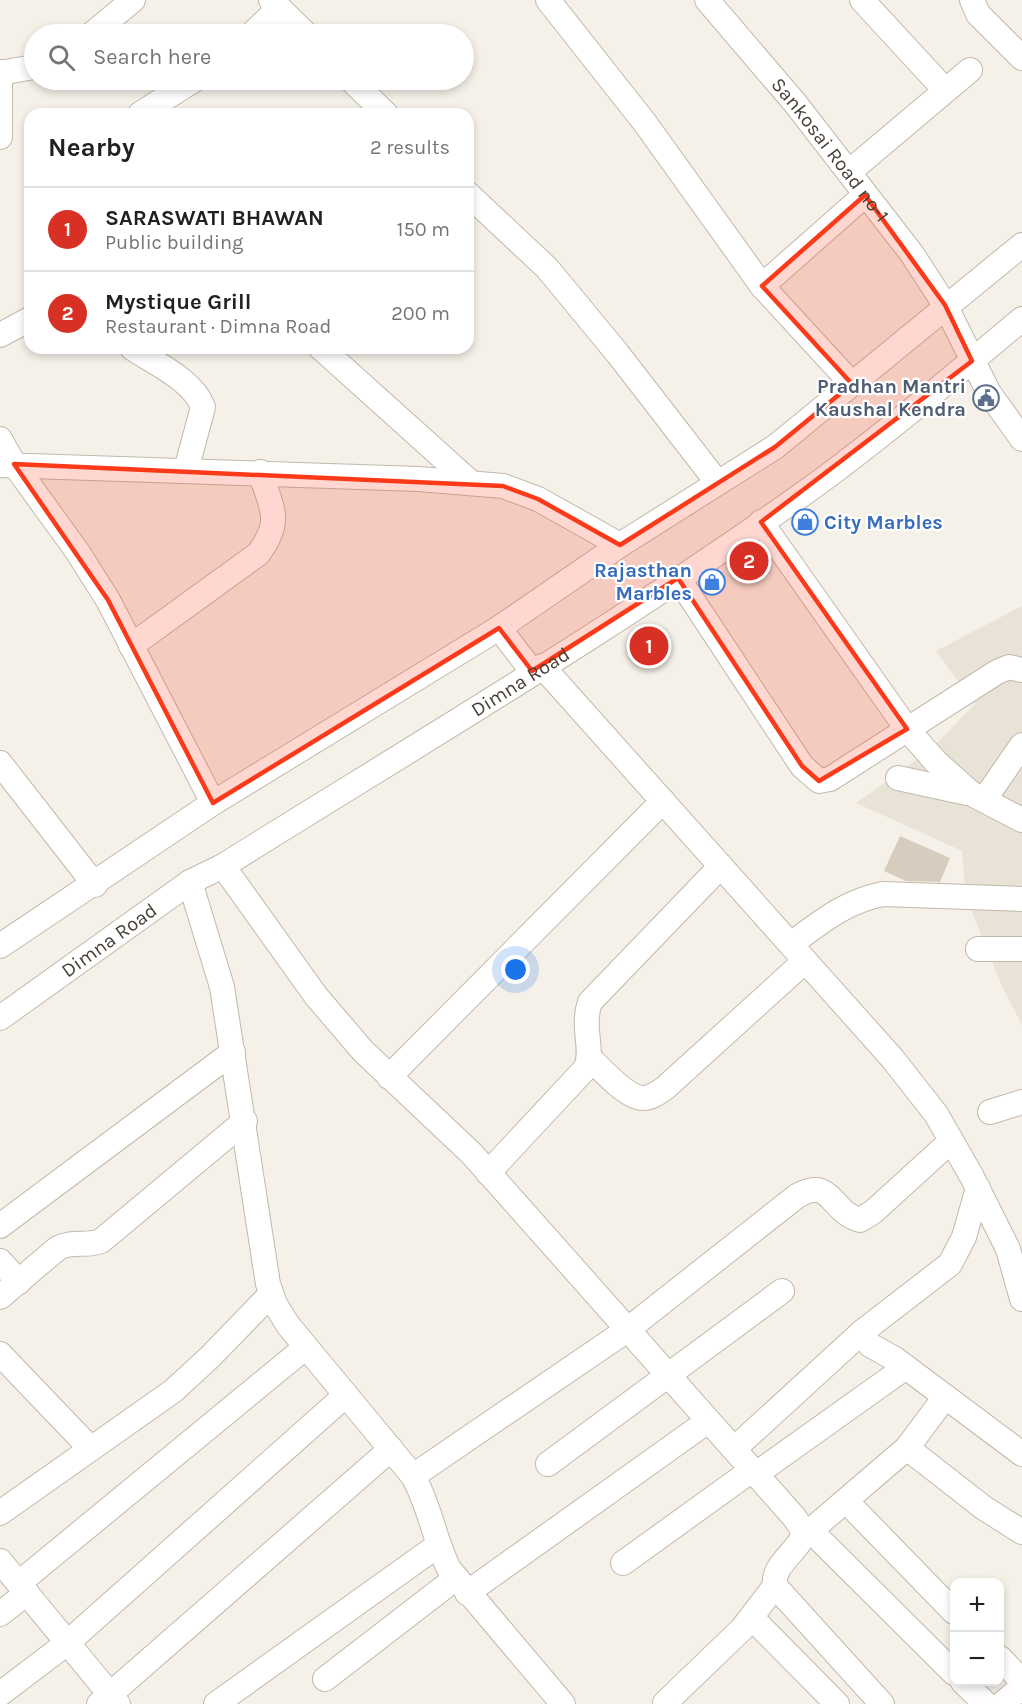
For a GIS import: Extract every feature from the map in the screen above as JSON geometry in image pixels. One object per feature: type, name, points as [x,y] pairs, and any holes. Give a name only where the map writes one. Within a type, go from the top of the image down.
[{"type":"street","points":[[104,24],[133,0]]},
{"type":"street","points":[[548,0],[645,123],[762,286],[852,384]]},
{"type":"street","name":"Sankosai Road no-1","points":[[707,0],[795,103],[912,254],[945,305],[990,393],[1022,439]]},
{"type":"street","points":[[862,0],[945,90]]},
{"type":"street","points":[[972,0],[978,14],[1022,58]]},
{"type":"street","points":[[260,24],[275,4],[296,24]]},
{"type":"street","points":[[0,137],[0,73],[24,69]]},
{"type":"street","points":[[849,172],[970,70]]},
{"type":"street","points":[[150,108],[178,90]]},
{"type":"street","points":[[361,90],[380,108]]},
{"type":"street","points":[[762,286],[866,195]]},
{"type":"street","points":[[474,200],[547,268],[618,354],[717,482]]},
{"type":"street","points":[[0,946],[95,885],[213,803],[499,628],[620,545],[775,447],[945,305],[1022,245]]},
{"type":"street","name":"Dimna Road","points":[[0,1018],[190,882],[223,866],[537,669],[761,522],[822,480],[1022,319]]},
{"type":"street","points":[[0,335],[24,322]]},
{"type":"street","points":[[141,354],[200,397],[203,407],[186,470]]},
{"type":"street","points":[[328,354],[471,482]]},
{"type":"street","points":[[0,438],[7,464],[77,551],[108,600],[213,803]]},
{"type":"street","points":[[7,464],[260,472],[471,482],[503,486],[538,499],[620,545]]},
{"type":"street","points":[[131,646],[258,554],[269,539],[274,524],[260,472]]},
{"type":"street","points":[[761,522],[907,729],[949,776],[978,797],[1022,820]]},
{"type":"street","points":[[678,578],[802,766],[819,781],[830,779],[997,672],[1009,667],[1022,670]]},
{"type":"street","points":[[499,628],[663,801],[892,1058],[936,1114],[1015,1250],[1022,1299]]},
{"type":"street","points":[[978,797],[1021,750]]},
{"type":"street","points":[[0,763],[95,885]]},
{"type":"street","points":[[898,778],[978,797]]},
{"type":"street","points":[[389,1077],[663,801]]},
{"type":"street","points":[[223,866],[316,996],[363,1051],[454,1134],[807,1534],[950,1669]]},
{"type":"street","points":[[721,866],[590,1002],[585,1029],[590,1058],[630,1094],[642,1098],[654,1096],[843,906],[863,898],[883,894],[1022,899]]},
{"type":"street","points":[[190,882],[217,964],[244,1121],[263,1257],[274,1304],[288,1325],[413,1476],[424,1496],[434,1526],[437,1546],[462,1585],[563,1704]]},
{"type":"street","points":[[978,949],[1022,949]]},
{"type":"street","points":[[0,1226],[233,1052]]},
{"type":"street","points":[[488,1173],[578,1080],[590,1058]]},
{"type":"street","points":[[990,1112],[1022,1102]]},
{"type":"street","points":[[0,1297],[58,1248],[69,1242],[91,1245],[101,1241],[244,1121]]},
{"type":"street","points":[[413,1476],[627,1330],[797,1196],[810,1189],[820,1190],[850,1217],[860,1220],[873,1212],[951,1141]]},
{"type":"street","points":[[734,1449],[862,1332],[950,1264],[964,1237],[978,1188]]},
{"type":"street","points":[[0,1261],[19,1282]]},
{"type":"street","points":[[548,1464],[666,1374],[782,1291]]},
{"type":"street","points":[[4,1501],[90,1448],[173,1391],[272,1294]]},
{"type":"street","points":[[862,1332],[870,1346],[906,1367],[1022,1454]]},
{"type":"street","points":[[0,1614],[23,1588],[306,1347]]},
{"type":"street","points":[[0,1354],[90,1448]]},
{"type":"street","points":[[622,1563],[906,1367]]},
{"type":"street","points":[[0,1694],[66,1644],[346,1395]]},
{"type":"street","points":[[882,1704],[775,1586],[774,1578],[779,1568],[807,1534],[907,1448],[945,1397]]},
{"type":"street","points":[[325,1679],[708,1421]]},
{"type":"street","points":[[907,1448],[984,1508],[1022,1532]]},
{"type":"street","points":[[0,1561],[109,1701],[390,1449]]},
{"type":"street","points":[[846,1500],[950,1608]]},
{"type":"street","points":[[216,1704],[437,1546]]},
{"type":"street","points":[[665,1704],[752,1618],[775,1586]]},
{"type":"street","points":[[752,1618],[837,1704]]},
{"type":"street","points":[[1004,1663],[1022,1681]]},
{"type":"street","points":[[967,1686],[986,1704]]},
{"type":"street","points":[[1002,1704],[1022,1687]]},
{"type":"highlighted area","points":[[865,195],[945,305],[972,361],[761,522],[907,729],[819,781],[802,766],[678,578],[532,671],[499,628],[213,803],[108,600],[14,464],[503,486],[538,499],[620,545],[775,447],[852,384],[762,286]]},
{"type":"shaded area","points":[[1022,606],[1022,1025],[1001,984],[966,897],[962,851],[856,803],[929,751],[975,704],[936,651]]},
{"type":"building","points":[[900,836],[950,858],[940,882],[906,881],[884,871]]},
{"type":"place","name":"Pradhan Mantri Kaushal Kendra","points":[[986,398]]},
{"type":"place","name":"City Marbles","points":[[805,522]]},
{"type":"place","name":"Mystique Grill","points":[[749,561]]},
{"type":"place","name":"Rajasthan Marbles","points":[[712,582]]},
{"type":"place","name":"SARASWATI BHAWAN","points":[[649,646]]}]
